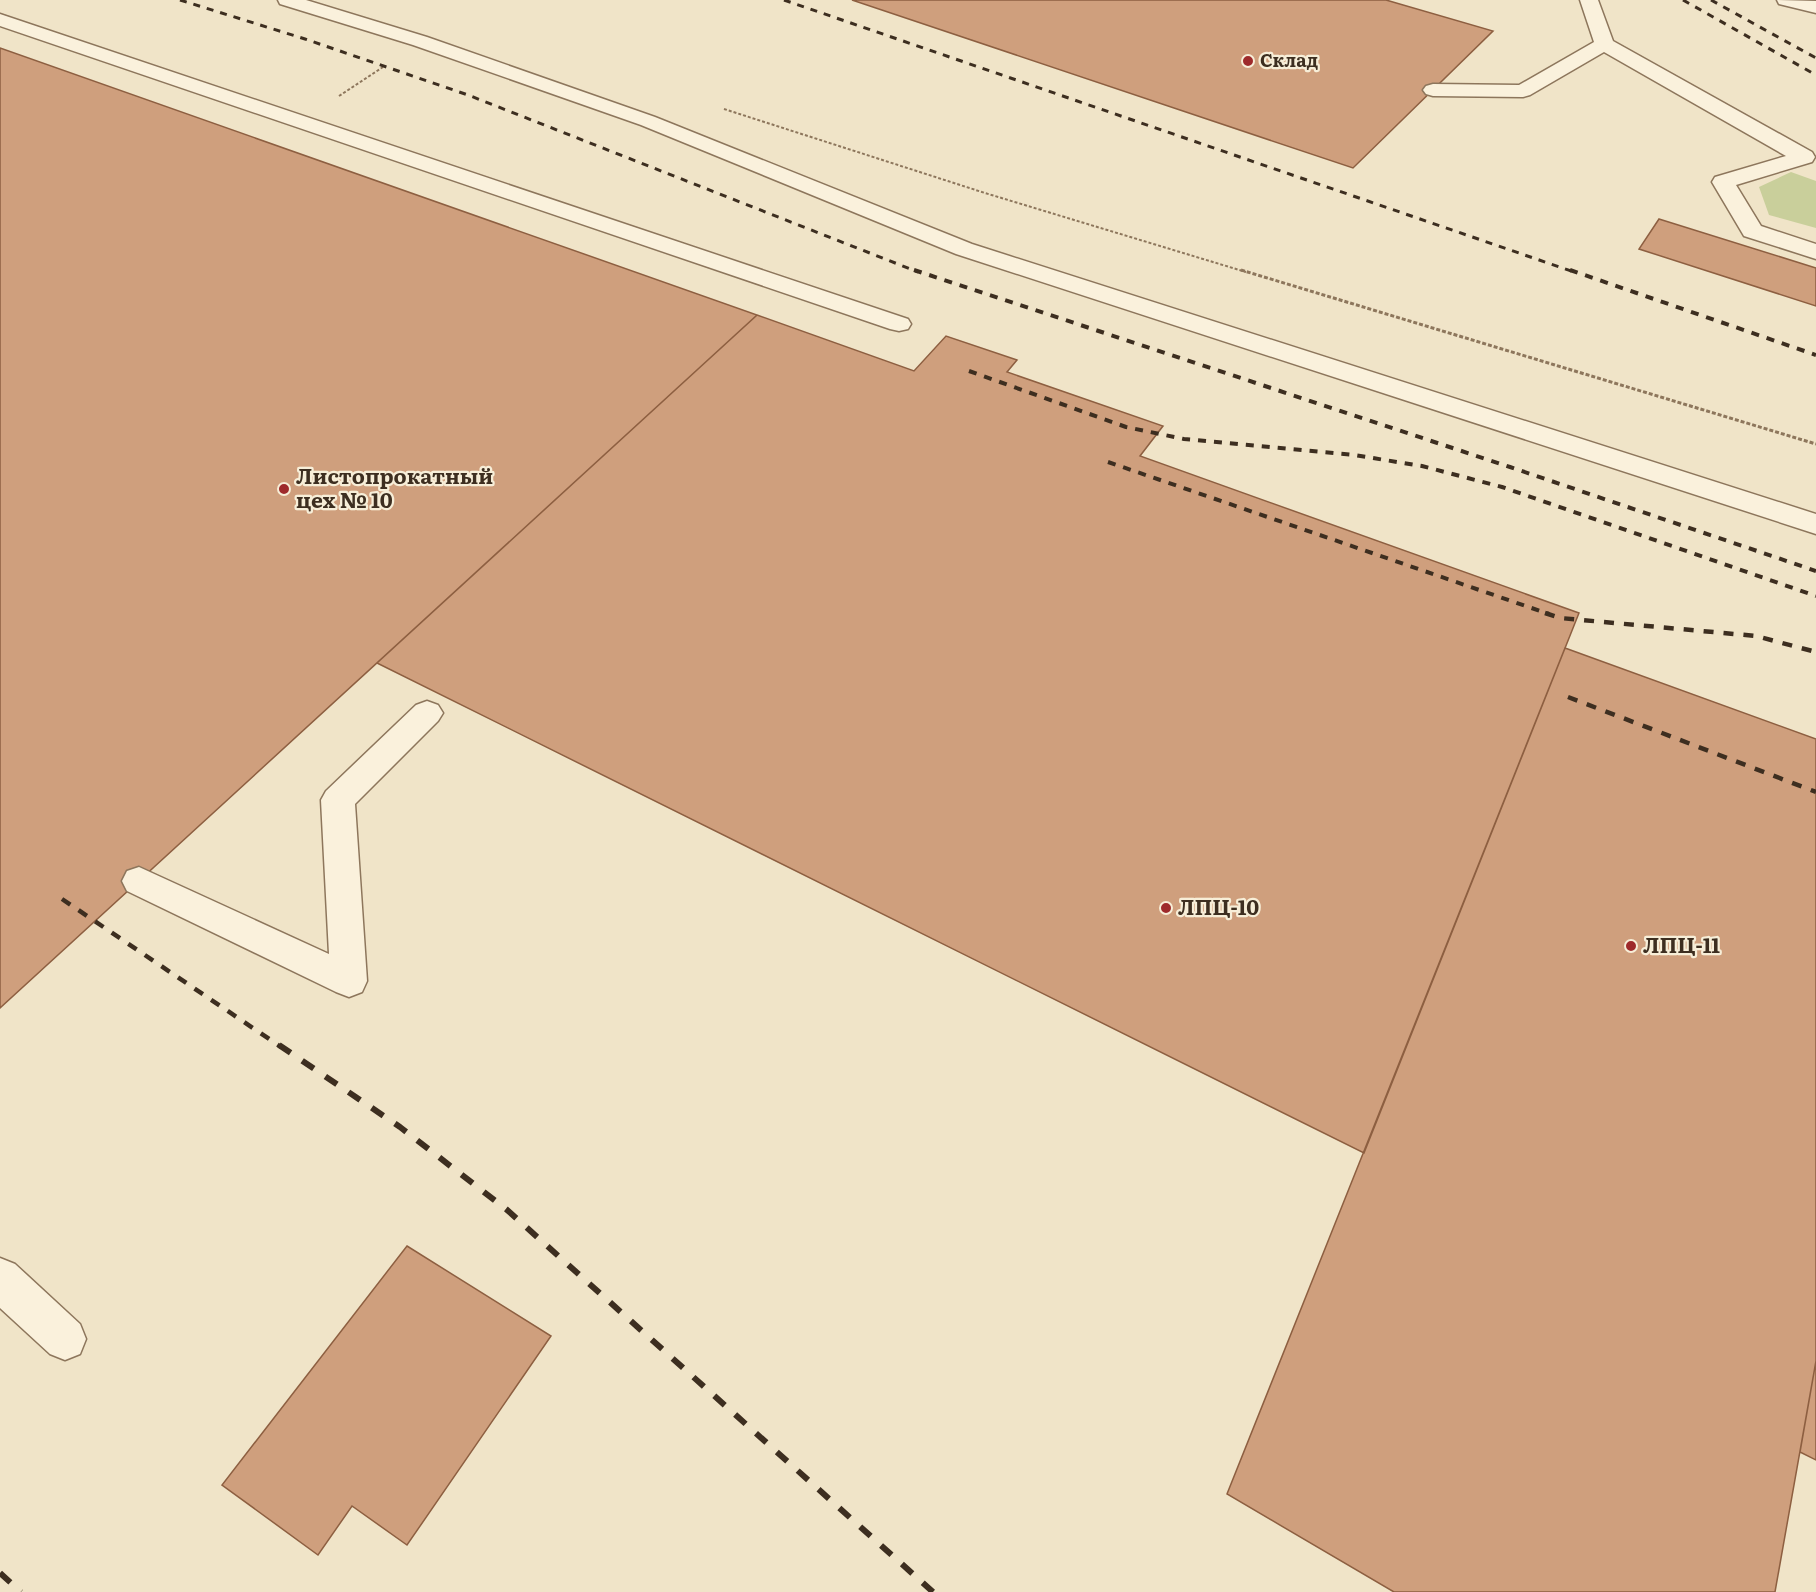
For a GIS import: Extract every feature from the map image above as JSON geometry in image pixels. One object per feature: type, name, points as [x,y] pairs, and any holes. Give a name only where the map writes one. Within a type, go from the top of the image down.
[{"type":"lane","points":[[287,0],[420,41],[648,121],[964,249],[1816,524]]},
{"type":"lane","points":[[1589,0],[1604,44],[1804,157],[1723,182],[1752,231],[1816,252]]},
{"type":"lane","points":[[1786,0],[1816,7]]},
{"type":"lane","points":[[0,20],[899,324]]},
{"type":"lane","points":[[1433,90],[1523,91],[1604,44]]},
{"type":"lane","points":[[139,881],[349,981],[338,800],[427,713]]},
{"type":"lane","points":[[0,1279],[65,1339]]},
{"type":"path","points":[[719,107],[985,193],[1816,444]]},
{"type":"green space","points":[[1791,172],[1816,181],[1816,228],[1769,215],[1759,187]]},
{"type":"building","name":"Склад","points":[[852,0],[1386,0],[1493,31],[1353,168]]},
{"type":"building","name":"Листопрокатный цех № 10","points":[[0,48],[757,315],[0,1008]]},
{"type":"building","points":[[1659,219],[1816,268],[1816,306],[1639,249]]},
{"type":"building","name":"ЛПЦ-10","points":[[757,315],[914,371],[946,336],[1017,360],[1007,372],[1163,426],[1140,456],[1579,613],[1364,1153],[377,663]]},
{"type":"building","name":"ЛПЦ-11","points":[[1565,648],[1816,739],[1816,1361],[1775,1592],[1394,1592],[1227,1494]]},
{"type":"building","points":[[407,1246],[551,1336],[407,1545],[352,1506],[318,1555],[222,1485]]},
{"type":"building","points":[[1816,1361],[1816,1460],[1800,1452]]},
{"type":"railway","points":[[180,0],[305,39],[468,95],[918,272]]},
{"type":"railway","points":[[784,0],[1574,272]]},
{"type":"railway","points":[[1683,0],[1816,75]]},
{"type":"railway","points":[[1711,0],[1816,58]]},
{"type":"railway","points":[[914,270],[1816,571]]},
{"type":"railway","points":[[1570,270],[1816,355]]},
{"type":"railway","points":[[969,371],[1126,427],[1184,439],[1354,455],[1422,466],[1502,487],[1816,596]]},
{"type":"railway","points":[[1108,462],[1549,614]]},
{"type":"railway","points":[[1545,613],[1560,618],[1756,636],[1816,652]]},
{"type":"railway","points":[[1568,697],[1816,792]]},
{"type":"railway","points":[[62,899],[281,1047]]},
{"type":"railway","points":[[279,1045],[400,1127],[506,1209],[933,1592]]},
{"type":"railway","points":[[0,1573],[21,1592]]},
{"type":"place","name":"Склад","points":[[1248,61]]},
{"type":"place","name":"Листопрокатный цех № 10","points":[[284,489]]},
{"type":"place","name":"ЛПЦ-10","points":[[1166,908]]},
{"type":"place","name":"ЛПЦ-11","points":[[1631,946]]}]
